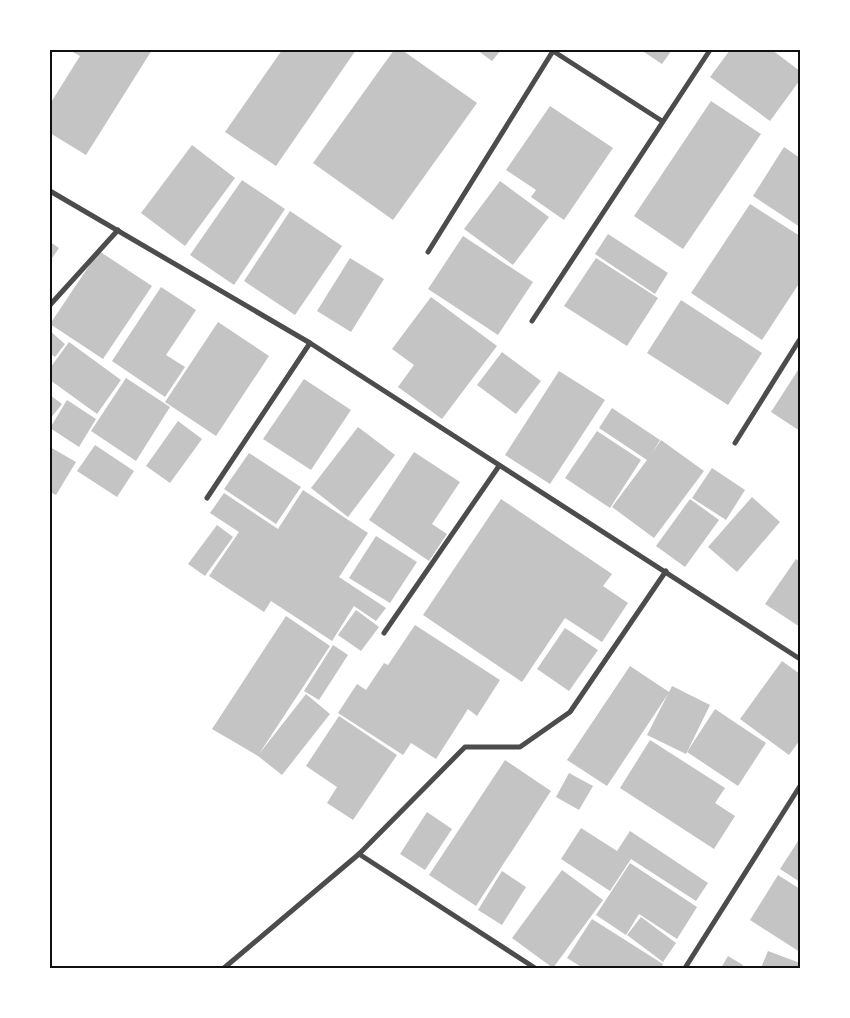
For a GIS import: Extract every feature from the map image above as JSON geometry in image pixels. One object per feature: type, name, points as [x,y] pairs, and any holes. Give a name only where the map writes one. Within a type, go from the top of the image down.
[{"type":"street","points":[[428,252],[553,50],[662,120]]},
{"type":"street","points":[[532,321],[662,120],[710,50]]},
{"type":"street","points":[[50,191],[310,343],[800,659]]},
{"type":"street","points":[[50,305],[118,230]]},
{"type":"street","points":[[735,443],[800,339]]},
{"type":"street","points":[[207,498],[310,343]]},
{"type":"street","points":[[384,633],[499,466]]},
{"type":"street","points":[[224,968],[359,854],[465,747],[520,747],[570,712],[666,571]]},
{"type":"street","points":[[685,968],[800,786]]},
{"type":"street","points":[[359,854],[535,968]]},
{"type":"building","points":[[69,50],[152,50],[86,155],[50,133],[50,104],[80,56]]},
{"type":"building","points":[[282,50],[356,50],[276,166],[225,132]]},
{"type":"building","points":[[394,50],[402,50],[477,103],[393,220],[313,163]]},
{"type":"building","points":[[477,50],[501,50],[492,61]]},
{"type":"building","points":[[641,50],[672,50],[662,64]]},
{"type":"building","points":[[730,50],[772,50],[800,71],[800,80],[770,121],[710,77]]},
{"type":"building","points":[[711,101],[761,134],[683,249],[634,216]]},
{"type":"building","points":[[550,106],[613,148],[564,220],[531,197],[536,190],[506,170]]},
{"type":"building","points":[[192,145],[235,178],[185,246],[141,213]]},
{"type":"building","points":[[784,147],[800,158],[800,227],[753,196]]},
{"type":"building","points":[[242,180],[285,209],[234,285],[190,255]]},
{"type":"building","points":[[500,181],[549,217],[513,265],[464,229]]},
{"type":"building","points":[[750,204],[800,236],[800,282],[762,340],[691,293]]},
{"type":"building","points":[[290,211],[342,246],[295,315],[244,281]]},
{"type":"building","points":[[608,234],[668,273],[655,294],[595,254]]},
{"type":"building","points":[[463,236],[533,282],[498,335],[428,289]]},
{"type":"building","points":[[50,242],[59,248],[50,261]]},
{"type":"building","points":[[99,251],[152,286],[103,359],[50,324]]},
{"type":"building","points":[[350,258],[384,279],[351,332],[317,311]]},
{"type":"building","points":[[596,258],[658,298],[627,346],[564,306]]},
{"type":"building","points":[[161,287],[196,310],[166,355],[185,367],[165,397],[112,361]]},
{"type":"building","points":[[431,297],[497,346],[442,419],[398,387],[414,365],[392,349]]},
{"type":"building","points":[[681,300],[762,353],[728,405],[647,353]]},
{"type":"building","points":[[218,322],[269,356],[216,436],[165,402]]},
{"type":"building","points":[[50,331],[65,344],[55,357],[50,353]]},
{"type":"building","points":[[69,342],[121,380],[97,414],[50,380],[50,368]]},
{"type":"building","points":[[502,352],[541,381],[516,414],[477,385]]},
{"type":"building","points":[[800,367],[800,431],[771,412]]},
{"type":"building","points":[[559,371],[605,400],[550,484],[505,455]]},
{"type":"building","points":[[126,378],[170,407],[136,461],[91,431]]},
{"type":"building","points":[[304,379],[351,410],[311,470],[263,439]]},
{"type":"building","points":[[50,395],[62,404],[50,419]]},
{"type":"building","points":[[67,400],[96,419],[79,447],[50,428]]},
{"type":"building","points":[[612,408],[660,440],[652,453],[661,440],[704,471],[654,538],[612,507],[647,460],[599,428]]},
{"type":"building","points":[[178,421],[202,439],[170,483],[146,466]]},
{"type":"building","points":[[358,427],[395,455],[348,517],[311,488]]},
{"type":"building","points":[[597,431],[641,460],[610,508],[565,478]]},
{"type":"building","points":[[95,445],[134,471],[117,497],[77,471]]},
{"type":"building","points":[[50,447],[76,462],[56,495],[50,492]]},
{"type":"building","points":[[414,452],[460,482],[432,524],[447,534],[429,561],[369,520]]},
{"type":"building","points":[[249,453],[301,487],[276,524],[224,489]]},
{"type":"building","points":[[712,468],[745,490],[726,520],[692,498]]},
{"type":"building","points":[[303,490],[368,533],[339,577],[386,608],[376,621],[354,606],[332,641],[271,601],[264,612],[209,576],[239,532],[210,513],[224,493],[278,529]]},
{"type":"building","points":[[752,497],[780,522],[737,572],[708,547]]},
{"type":"building","points":[[501,499],[612,574],[603,586],[628,603],[602,642],[565,618],[522,682],[423,615]]},
{"type":"building","points":[[690,499],[719,520],[685,567],[656,546]]},
{"type":"building","points":[[217,525],[233,537],[205,576],[188,564]]},
{"type":"building","points":[[376,536],[417,562],[390,603],[349,578]]},
{"type":"building","points":[[796,559],[800,562],[800,627],[765,604]]},
{"type":"building","points":[[356,610],[379,627],[361,651],[338,635]]},
{"type":"building","points":[[286,616],[330,646],[259,754],[306,694],[330,714],[282,775],[258,756],[212,729]]},
{"type":"building","points":[[415,625],[500,680],[477,716],[468,709],[436,759],[411,743],[403,755],[338,713],[357,684],[366,690],[384,663],[388,665]]},
{"type":"building","points":[[565,628],[598,650],[569,691],[537,669]]},
{"type":"building","points":[[333,645],[348,655],[319,700],[304,691]]},
{"type":"building","points":[[782,661],[800,674],[800,740],[789,755],[740,719]]},
{"type":"building","points":[[630,666],[669,692],[672,686],[710,705],[686,754],[647,735],[668,694],[607,786],[567,760]]},
{"type":"building","points":[[715,709],[766,743],[738,786],[687,752]]},
{"type":"building","points":[[339,716],[397,755],[353,820],[327,803],[337,787],[306,766]]},
{"type":"building","points":[[650,740],[725,788],[715,803],[735,816],[714,849],[620,788]]},
{"type":"building","points":[[505,760],[551,791],[476,906],[429,875]]},
{"type":"building","points":[[569,773],[593,786],[579,810],[556,797]]},
{"type":"building","points":[[427,812],[452,829],[425,870],[400,854]]},
{"type":"building","points":[[581,828],[617,851],[630,831],[708,883],[696,901],[631,859],[610,891],[561,859]]},
{"type":"building","points":[[800,838],[800,882],[780,869]]},
{"type":"building","points":[[630,863],[697,907],[677,939],[639,914],[626,935],[596,915]]},
{"type":"building","points":[[562,870],[603,900],[553,968],[512,938]]},
{"type":"building","points":[[502,871],[526,887],[502,925],[478,910]]},
{"type":"building","points":[[778,875],[800,889],[800,952],[750,920]]},
{"type":"building","points":[[641,917],[676,943],[663,962],[627,935]]},
{"type":"building","points":[[592,919],[663,964],[661,968],[583,968],[567,958]]},
{"type":"building","points":[[768,951],[800,963],[800,968],[761,968]]},
{"type":"building","points":[[728,956],[743,965],[741,968],[721,968]]}]
